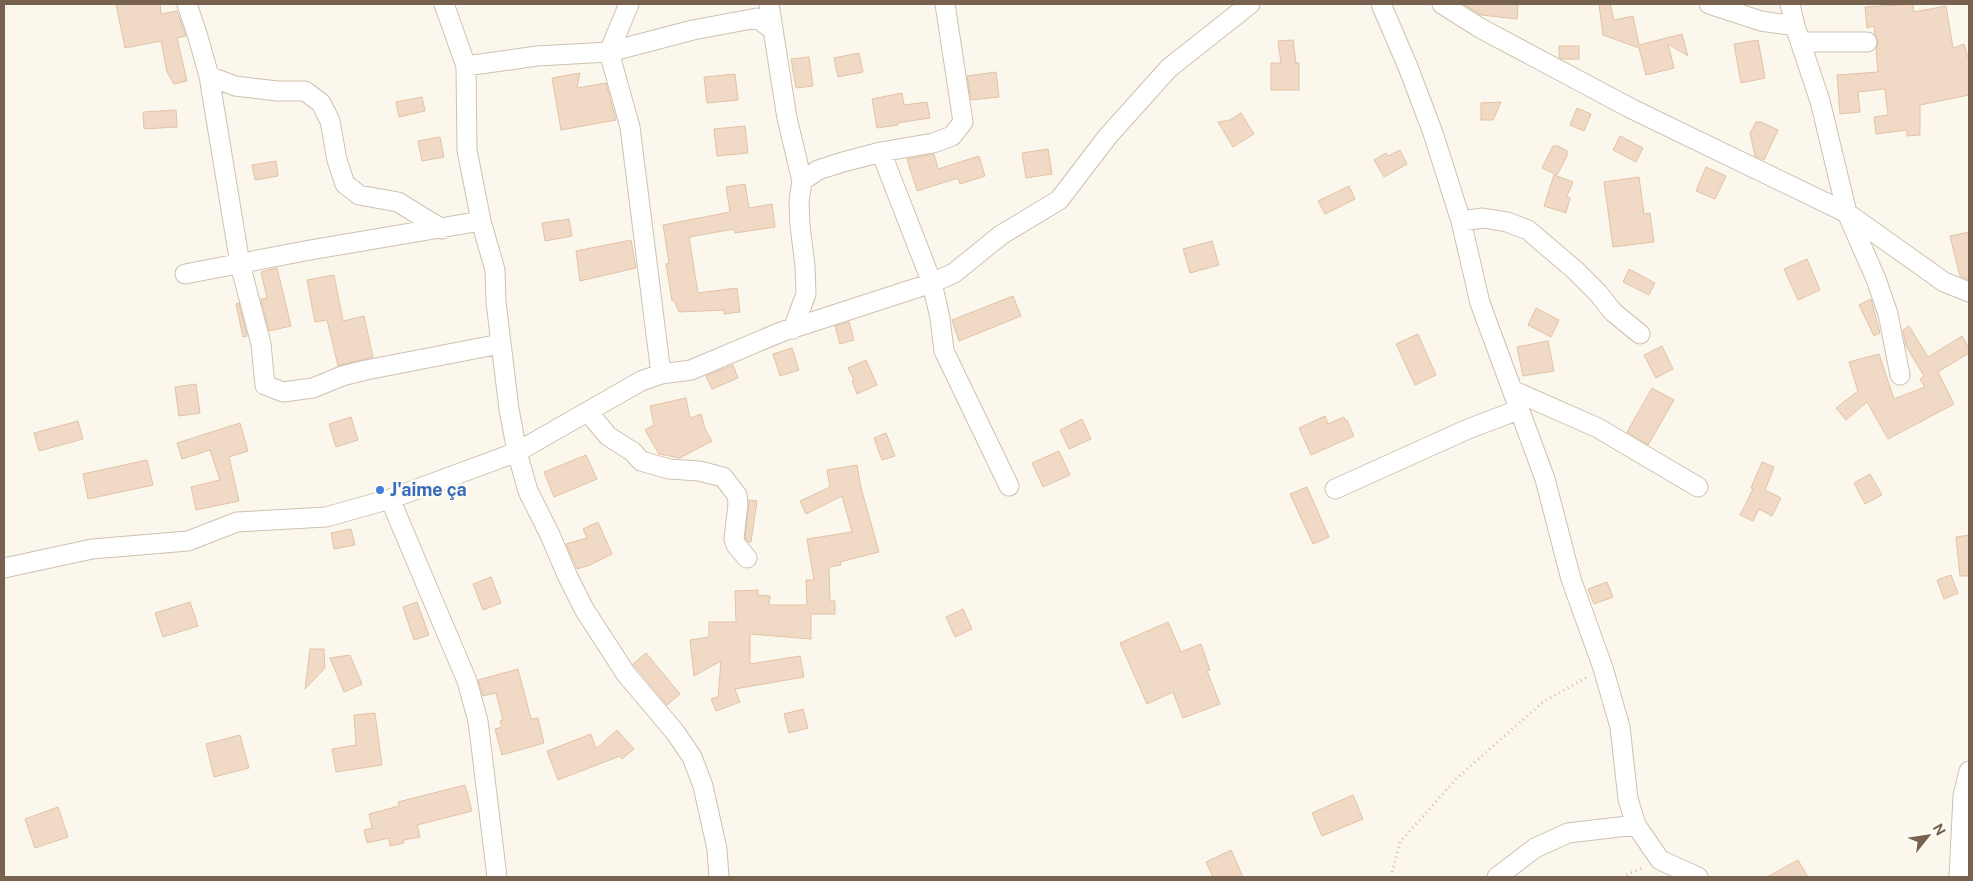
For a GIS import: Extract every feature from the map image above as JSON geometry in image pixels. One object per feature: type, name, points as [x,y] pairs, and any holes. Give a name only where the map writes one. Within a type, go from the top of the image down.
[{"type":"street","points":[[186,4],[209,76],[240,264],[261,344],[265,385],[282,392],[312,388],[342,376],[366,370],[500,344]]},
{"type":"street","points":[[444,4],[466,66],[467,150],[481,221],[495,270],[500,344],[517,452],[528,491],[584,609],[626,674],[675,732],[692,757],[704,786],[717,849],[719,877]]},
{"type":"street","points":[[629,4],[609,52],[630,127],[661,374]]},
{"type":"street","points":[[769,4],[787,118],[802,181],[799,201],[800,226],[806,266],[806,294],[793,329]]},
{"type":"street","points":[[802,181],[818,170],[881,152],[934,143],[952,136],[963,122],[945,4]]},
{"type":"street","points":[[4,568],[92,549],[188,541],[238,522],[326,517],[390,499],[517,452],[641,381],[661,374],[691,370],[733,351],[793,329],[932,283],[954,273],[1001,235],[1059,200],[1108,136],[1169,68],[1250,4]]},
{"type":"street","points":[[1381,4],[1433,133],[1461,221],[1480,303],[1545,479],[1571,579],[1603,668],[1620,727],[1628,799],[1636,825],[1660,860],[1698,877]]},
{"type":"street","points":[[1442,4],[1480,28],[1632,110],[1847,212],[1944,282],[1969,292]]},
{"type":"street","points":[[1709,4],[1797,34],[1867,42]]},
{"type":"street","points":[[1790,4],[1797,34],[1820,101],[1847,212],[1876,279],[1888,314],[1900,375]]},
{"type":"street","points":[[466,66],[537,56],[609,52],[693,30],[757,18],[772,29]]},
{"type":"street","points":[[209,76],[235,86],[277,91],[305,91],[321,103],[330,121],[336,160],[345,184],[359,195],[398,202],[442,229]]},
{"type":"street","points":[[881,152],[913,239],[932,283],[940,318],[944,351],[1009,486]]},
{"type":"street","points":[[1461,221],[1484,218],[1507,222],[1528,230],[1576,271],[1598,293],[1613,312],[1640,334]]},
{"type":"street","points":[[185,274],[310,250],[481,221]]},
{"type":"street","points":[[1512,390],[1598,428],[1698,487]]},
{"type":"street","points":[[1336,490],[1468,429],[1518,410]]},
{"type":"street","points":[[588,412],[608,436],[633,452],[641,461],[669,469],[699,471],[723,477],[737,495],[738,504],[734,539],[736,545],[747,558]]},
{"type":"street","points":[[390,499],[467,681],[478,721],[497,877]]},
{"type":"street","points":[[1959,877],[1963,796],[1969,772]]},
{"type":"street","points":[[1497,877],[1535,848],[1568,833],[1636,825]]},
{"type":"path","points":[[1391,877],[1400,842],[1458,777],[1543,702],[1603,668]]},
{"type":"path","points":[[1622,877],[1660,860]]},
{"type":"building","points":[[116,4],[160,4],[161,14],[177,11],[186,36],[177,38],[187,81],[174,84],[167,72],[161,41],[125,48]]},
{"type":"building","points":[[1463,4],[1518,4],[1517,19],[1481,15]]},
{"type":"building","points":[[1599,4],[1610,4],[1614,20],[1633,16],[1639,45],[1682,34],[1688,56],[1668,44],[1674,68],[1646,75],[1639,48],[1603,35]]},
{"type":"building","points":[[1913,4],[1914,12],[1946,6],[1953,48],[1964,44],[1969,61],[1969,95],[1920,105],[1920,135],[1907,136],[1907,130],[1876,134],[1874,117],[1888,115],[1885,89],[1858,92],[1860,112],[1840,114],[1837,75],[1878,72],[1876,49],[1878,42],[1874,26],[1867,28],[1865,7]]},
{"type":"building","points":[[1293,40],[1296,63],[1299,63],[1299,90],[1271,90],[1271,63],[1281,63],[1278,41]]},
{"type":"building","points":[[1758,40],[1765,78],[1741,83],[1734,44]]},
{"type":"building","points":[[1559,46],[1579,46],[1579,59],[1562,59],[1559,57]]},
{"type":"building","points":[[859,53],[863,72],[838,77],[834,58]]},
{"type":"building","points":[[809,57],[813,86],[796,88],[791,59]]},
{"type":"building","points":[[996,72],[999,97],[971,100],[967,76]]},
{"type":"building","points":[[580,73],[577,88],[606,83],[616,120],[561,130],[552,78]]},
{"type":"building","points":[[735,74],[738,100],[707,103],[704,77]]},
{"type":"building","points":[[902,93],[904,105],[927,102],[930,118],[877,128],[872,99]]},
{"type":"building","points":[[422,97],[425,111],[399,117],[396,102]]},
{"type":"building","points":[[1501,102],[1493,120],[1481,120],[1481,103]]},
{"type":"building","points":[[1577,108],[1591,114],[1584,131],[1570,125]]},
{"type":"building","points":[[176,110],[177,127],[144,129],[143,112]]},
{"type":"building","points":[[1241,113],[1254,134],[1233,147],[1218,122],[1230,120]]},
{"type":"building","points":[[1756,122],[1761,122],[1778,130],[1764,160],[1755,156],[1750,133]]},
{"type":"building","points":[[745,126],[748,153],[717,156],[714,129]]},
{"type":"building","points":[[1620,136],[1643,148],[1636,162],[1613,150]]},
{"type":"building","points":[[440,137],[444,157],[422,161],[418,141]]},
{"type":"building","points":[[1553,146],[1558,146],[1567,151],[1567,156],[1557,175],[1542,168]]},
{"type":"building","points":[[1048,149],[1052,174],[1026,178],[1022,153]]},
{"type":"building","points":[[1400,150],[1407,164],[1384,177],[1374,160],[1386,153],[1388,156]]},
{"type":"building","points":[[934,154],[938,169],[979,156],[985,176],[960,184],[958,178],[917,191],[907,159]]},
{"type":"building","points":[[276,161],[278,176],[255,180],[252,165]]},
{"type":"building","points":[[1706,167],[1726,176],[1715,199],[1696,191]]},
{"type":"building","points":[[1554,175],[1573,182],[1567,196],[1570,198],[1566,213],[1544,206]]},
{"type":"building","points":[[1639,177],[1644,214],[1650,213],[1654,242],[1613,247],[1604,182]]},
{"type":"building","points":[[745,184],[749,208],[772,204],[775,227],[735,233],[734,229],[689,237],[698,293],[737,288],[740,312],[724,314],[724,310],[679,312],[674,300],[672,301],[666,264],[669,263],[663,225],[730,212],[726,187]]},
{"type":"building","points":[[1349,186],[1355,199],[1325,214],[1318,201]]},
{"type":"building","points":[[569,219],[572,236],[545,241],[542,223]]},
{"type":"building","points":[[1969,232],[1969,280],[1960,276],[1950,236]]},
{"type":"building","points":[[631,240],[636,268],[580,281],[576,251]]},
{"type":"building","points":[[1212,241],[1219,265],[1190,273],[1183,249]]},
{"type":"building","points":[[1807,259],[1820,290],[1798,300],[1784,269]]},
{"type":"building","points":[[277,268],[291,326],[269,331],[261,299],[267,298],[261,272]]},
{"type":"building","points":[[1629,269],[1655,283],[1649,295],[1623,282]]},
{"type":"building","points":[[334,275],[343,321],[364,316],[373,357],[338,366],[327,320],[315,322],[307,280]]},
{"type":"building","points":[[1013,296],[1021,316],[959,341],[952,320]]},
{"type":"building","points":[[1871,299],[1880,333],[1874,336],[1859,305]]},
{"type":"building","points":[[239,303],[247,336],[243,337],[236,304]]},
{"type":"building","points":[[1536,308],[1559,320],[1551,337],[1528,325]]},
{"type":"building","points":[[849,322],[854,340],[840,344],[835,326]]},
{"type":"building","points":[[1909,326],[1928,357],[1962,336],[1969,348],[1969,353],[1938,372],[1954,404],[1888,439],[1867,402],[1846,420],[1836,408],[1858,391],[1849,362],[1879,354],[1894,399],[1925,387],[1920,379],[1924,376],[1906,346],[1903,330]]},
{"type":"building","points":[[1418,334],[1436,375],[1415,385],[1396,344]]},
{"type":"building","points":[[1548,341],[1554,371],[1523,376],[1517,347]]},
{"type":"building","points":[[1662,346],[1673,369],[1656,378],[1644,355]]},
{"type":"building","points":[[792,348],[799,370],[780,376],[773,354]]},
{"type":"building","points":[[866,360],[877,385],[857,394],[852,381],[854,380],[848,368]]},
{"type":"building","points":[[733,365],[738,378],[712,389],[706,376]]},
{"type":"building","points":[[196,384],[200,413],[179,416],[175,387]]},
{"type":"building","points":[[1652,388],[1674,400],[1648,445],[1627,432]]},
{"type":"building","points":[[686,398],[690,418],[701,414],[705,429],[712,441],[680,458],[659,454],[645,430],[654,425],[650,406]]},
{"type":"building","points":[[1325,416],[1328,424],[1344,417],[1354,436],[1311,455],[1299,428]]},
{"type":"building","points":[[351,417],[358,440],[336,447],[329,424]]},
{"type":"building","points":[[1082,419],[1091,439],[1069,449],[1060,430]]},
{"type":"building","points":[[78,421],[83,439],[39,451],[34,433]]},
{"type":"building","points":[[240,423],[248,451],[229,457],[239,501],[196,510],[191,487],[220,480],[210,450],[182,459],[177,443]]},
{"type":"building","points":[[886,433],[895,456],[882,460],[874,438]]},
{"type":"building","points":[[1059,451],[1070,475],[1043,487],[1032,463]]},
{"type":"building","points":[[586,455],[597,479],[554,497],[544,472]]},
{"type":"building","points":[[147,460],[153,485],[88,499],[83,474]]},
{"type":"building","points":[[1762,462],[1774,467],[1765,490],[1781,498],[1772,516],[1759,509],[1753,521],[1740,515],[1753,489],[1751,488]]},
{"type":"building","points":[[857,465],[861,488],[879,552],[840,562],[841,565],[829,567],[830,601],[835,601],[835,614],[811,614],[811,639],[750,634],[750,664],[800,656],[804,677],[735,689],[740,702],[716,711],[711,699],[718,697],[721,661],[694,676],[690,640],[709,637],[709,622],[736,622],[735,591],[758,590],[758,595],[770,596],[769,605],[807,605],[806,580],[814,580],[807,539],[852,532],[842,496],[806,514],[800,501],[830,487],[827,470]]},
{"type":"building","points":[[1870,474],[1882,495],[1865,504],[1854,483]]},
{"type":"building","points":[[1307,487],[1329,537],[1313,544],[1290,494]]},
{"type":"building","points":[[749,500],[757,501],[751,542],[748,542],[745,538]]},
{"type":"building","points":[[598,522],[612,554],[577,569],[566,544],[587,538],[583,529]]},
{"type":"building","points":[[351,529],[355,545],[334,549],[331,533]]},
{"type":"building","points":[[1969,535],[1969,576],[1960,576],[1956,537]]},
{"type":"building","points":[[1951,575],[1958,593],[1944,599],[1937,580]]},
{"type":"building","points":[[491,577],[501,603],[483,610],[473,584]]},
{"type":"building","points":[[1607,582],[1613,597],[1594,604],[1588,589]]},
{"type":"building","points":[[190,602],[198,626],[163,637],[155,613]]},
{"type":"building","points":[[417,602],[429,635],[414,640],[403,607]]},
{"type":"building","points":[[963,609],[972,629],[955,637],[946,617]]},
{"type":"building","points":[[1168,622],[1181,652],[1201,644],[1210,670],[1207,671],[1220,704],[1183,718],[1173,692],[1147,704],[1120,643]]},
{"type":"building","points":[[310,649],[324,649],[325,668],[305,689]]},
{"type":"building","points":[[646,653],[680,694],[667,705],[633,664]]},
{"type":"building","points":[[350,655],[362,684],[344,692],[330,658]]},
{"type":"building","points":[[518,669],[531,719],[538,718],[544,743],[502,755],[495,729],[502,727],[500,721],[503,720],[496,693],[483,696],[478,680]]},
{"type":"building","points":[[803,709],[808,728],[789,733],[784,714]]},
{"type":"building","points":[[375,713],[382,765],[336,772],[332,749],[356,745],[354,715]]},
{"type":"building","points":[[617,730],[634,749],[622,759],[620,756],[558,780],[547,751],[591,734],[596,749]]},
{"type":"building","points":[[240,735],[249,768],[214,777],[206,744]]},
{"type":"building","points":[[465,785],[472,811],[417,825],[420,837],[403,840],[404,843],[390,846],[389,838],[367,843],[364,830],[372,828],[369,814],[399,806],[398,802]]},
{"type":"building","points":[[1353,795],[1363,819],[1322,836],[1312,813]]},
{"type":"building","points":[[58,807],[68,837],[35,848],[25,819]]},
{"type":"building","points":[[1231,850],[1243,877],[1213,877],[1206,862]]},
{"type":"building","points":[[1798,860],[1808,877],[1767,877]]},
{"type":"place","name":"J'aime ça","points":[[380,490]]}]
